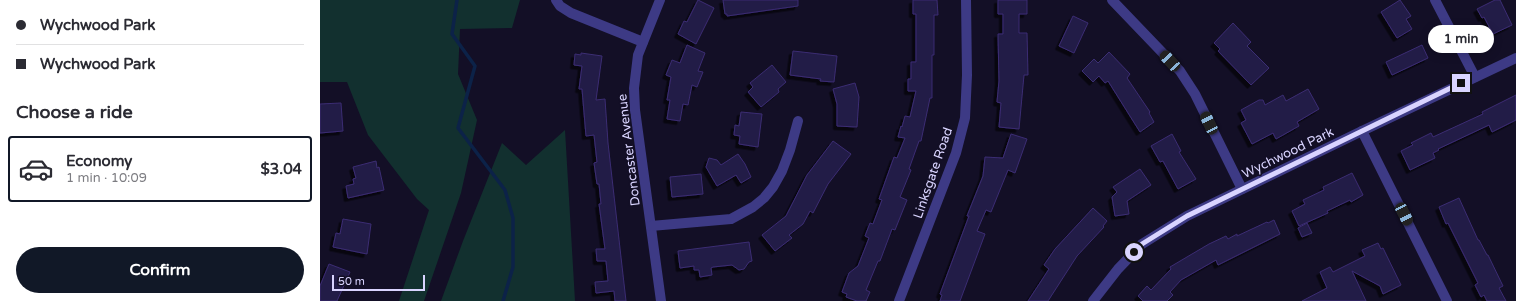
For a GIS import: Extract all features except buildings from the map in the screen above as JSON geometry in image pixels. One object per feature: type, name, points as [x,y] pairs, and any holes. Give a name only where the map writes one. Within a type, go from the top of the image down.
[{"type":"street","points":[[556,0],[560,6],[571,14],[643,42]]},
{"type":"street","name":"Doncaster Avenue","points":[[660,0],[638,55],[634,88],[635,110],[661,301]]},
{"type":"street","name":"Linksgate Road","points":[[899,301],[956,153],[965,118],[967,75],[966,0]]},
{"type":"street","points":[[1112,0],[1180,71],[1195,94],[1242,189]]},
{"type":"street","points":[[1435,0],[1475,77]]},
{"type":"street","name":"Wychwood Park","points":[[1093,301],[1118,269],[1142,244],[1187,216],[1516,58]]},
{"type":"street","points":[[651,226],[731,219],[753,208],[773,187],[782,171],[790,150],[798,120]]},
{"type":"street","points":[[1362,131],[1444,300]]},
{"type":"green space","points":[[320,0],[520,0],[512,28],[460,29],[458,74],[477,120],[461,193],[424,301],[399,301],[429,210],[417,199],[368,135],[347,82],[320,82]]},
{"type":"green space","points":[[565,130],[575,301],[441,301],[502,143],[526,165]]},
{"type":"waterway","points":[[457,0],[452,34],[475,66],[458,128],[505,190],[513,218],[513,267],[503,301]]},
{"type":"route","points":[[1134,252],[1142,244],[1187,216],[1461,83]]}]
